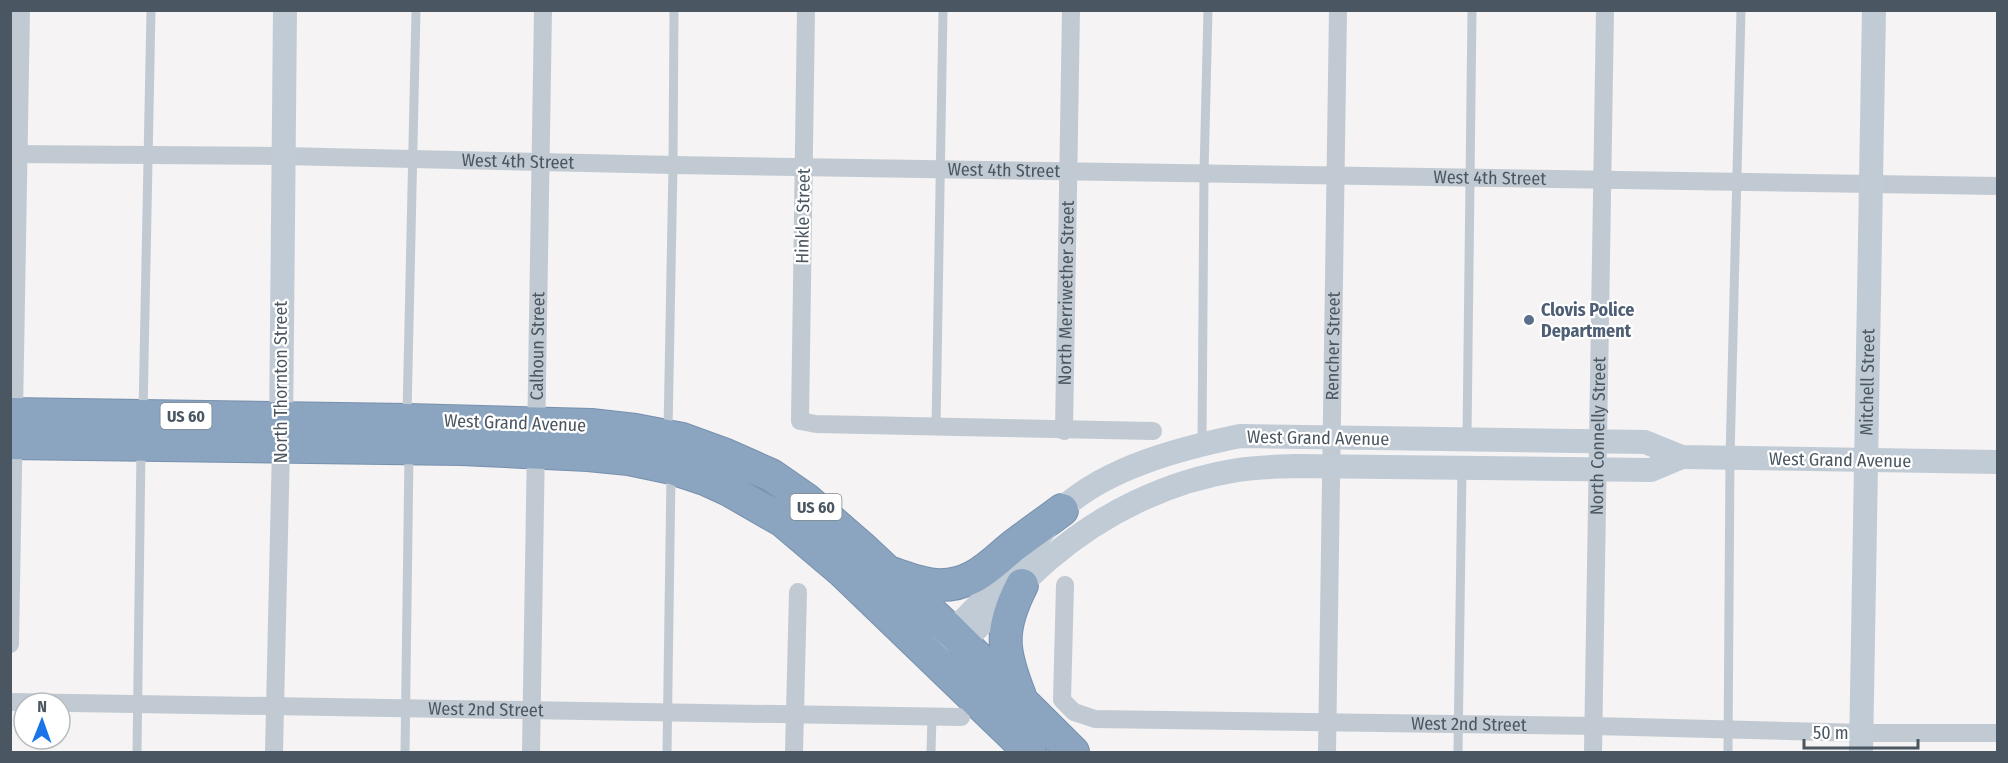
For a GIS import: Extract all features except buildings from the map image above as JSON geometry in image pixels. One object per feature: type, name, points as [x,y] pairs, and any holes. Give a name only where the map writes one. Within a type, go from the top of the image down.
[{"type":"highway","name":"West Grand Avenue","points":[[536,438],[591,425],[682,439],[771,475],[807,500],[957,638]]},
{"type":"highway","name":"West Grand Avenue","points":[[12,429],[142,429],[536,438],[672,468],[729,490],[783,521],[820,551],[935,660]]},
{"type":"highway","points":[[889,573],[921,583],[937,585],[951,585],[965,581],[987,570],[1011,548],[1062,510]]},
{"type":"highway","points":[[1022,585],[1009,612],[1005,648],[1008,665],[1023,703]]},
{"type":"highway","name":"US 60","points":[[957,638],[1073,753]]},
{"type":"highway","name":"US 60","points":[[935,660],[1030,753]]},
{"type":"main road","name":"North Thornton Street","points":[[281,433],[285,10]]},
{"type":"main road","name":"Mitchell Street","points":[[1862,743],[1874,10]]},
{"type":"main road","name":"West Grand Avenue","points":[[957,638],[1062,510],[1105,480],[1159,456],[1240,436],[1646,442],[1682,457],[1998,462]]},
{"type":"main road","name":"West Grand Avenue","points":[[935,660],[957,638],[1022,585],[1049,558],[1092,526],[1115,512],[1155,494],[1198,479],[1239,470],[1293,466],[1651,470],[1682,457]]},
{"type":"street","points":[[10,644],[14,154],[21,10]]},
{"type":"street","name":"Calhoun Street","points":[[531,753],[543,10]]},
{"type":"street","name":"Hinkle Street","points":[[807,10],[800,421],[816,424],[936,427]]},
{"type":"street","name":"North Merriwether Street","points":[[1064,430],[1071,10]]},
{"type":"street","name":"Rencher Street","points":[[1327,753],[1338,10]]},
{"type":"street","name":"North Connelly Street","points":[[1593,753],[1605,10]]},
{"type":"street","name":"West 4th Street","points":[[14,154],[284,156],[541,163],[1998,186]]},
{"type":"street","points":[[936,427],[1153,431]]},
{"type":"street","name":"North Thornton Street","points":[[274,753],[281,433]]},
{"type":"street","name":"West 2nd Street","points":[[1065,585],[1062,700],[1074,712],[1095,719],[1728,729],[1862,743],[1998,733]]},
{"type":"street","points":[[794,753],[798,592]]},
{"type":"street","name":"West 2nd Street","points":[[10,702],[961,717]]},
{"type":"lane","points":[[137,753],[151,10]]},
{"type":"lane","points":[[405,753],[416,10]]},
{"type":"lane","points":[[668,437],[674,165],[674,10]]},
{"type":"lane","points":[[936,427],[944,10]]},
{"type":"lane","points":[[1202,444],[1208,10]]},
{"type":"lane","points":[[1467,440],[1472,10]]},
{"type":"lane","points":[[1728,753],[1730,458],[1741,10]]},
{"type":"lane","points":[[667,753],[672,468]]},
{"type":"lane","points":[[1458,753],[1462,468]]},
{"type":"lane","points":[[931,753],[932,716]]},
{"type":"place","name":"Clovis Police Department","points":[[1529,320]]}]
